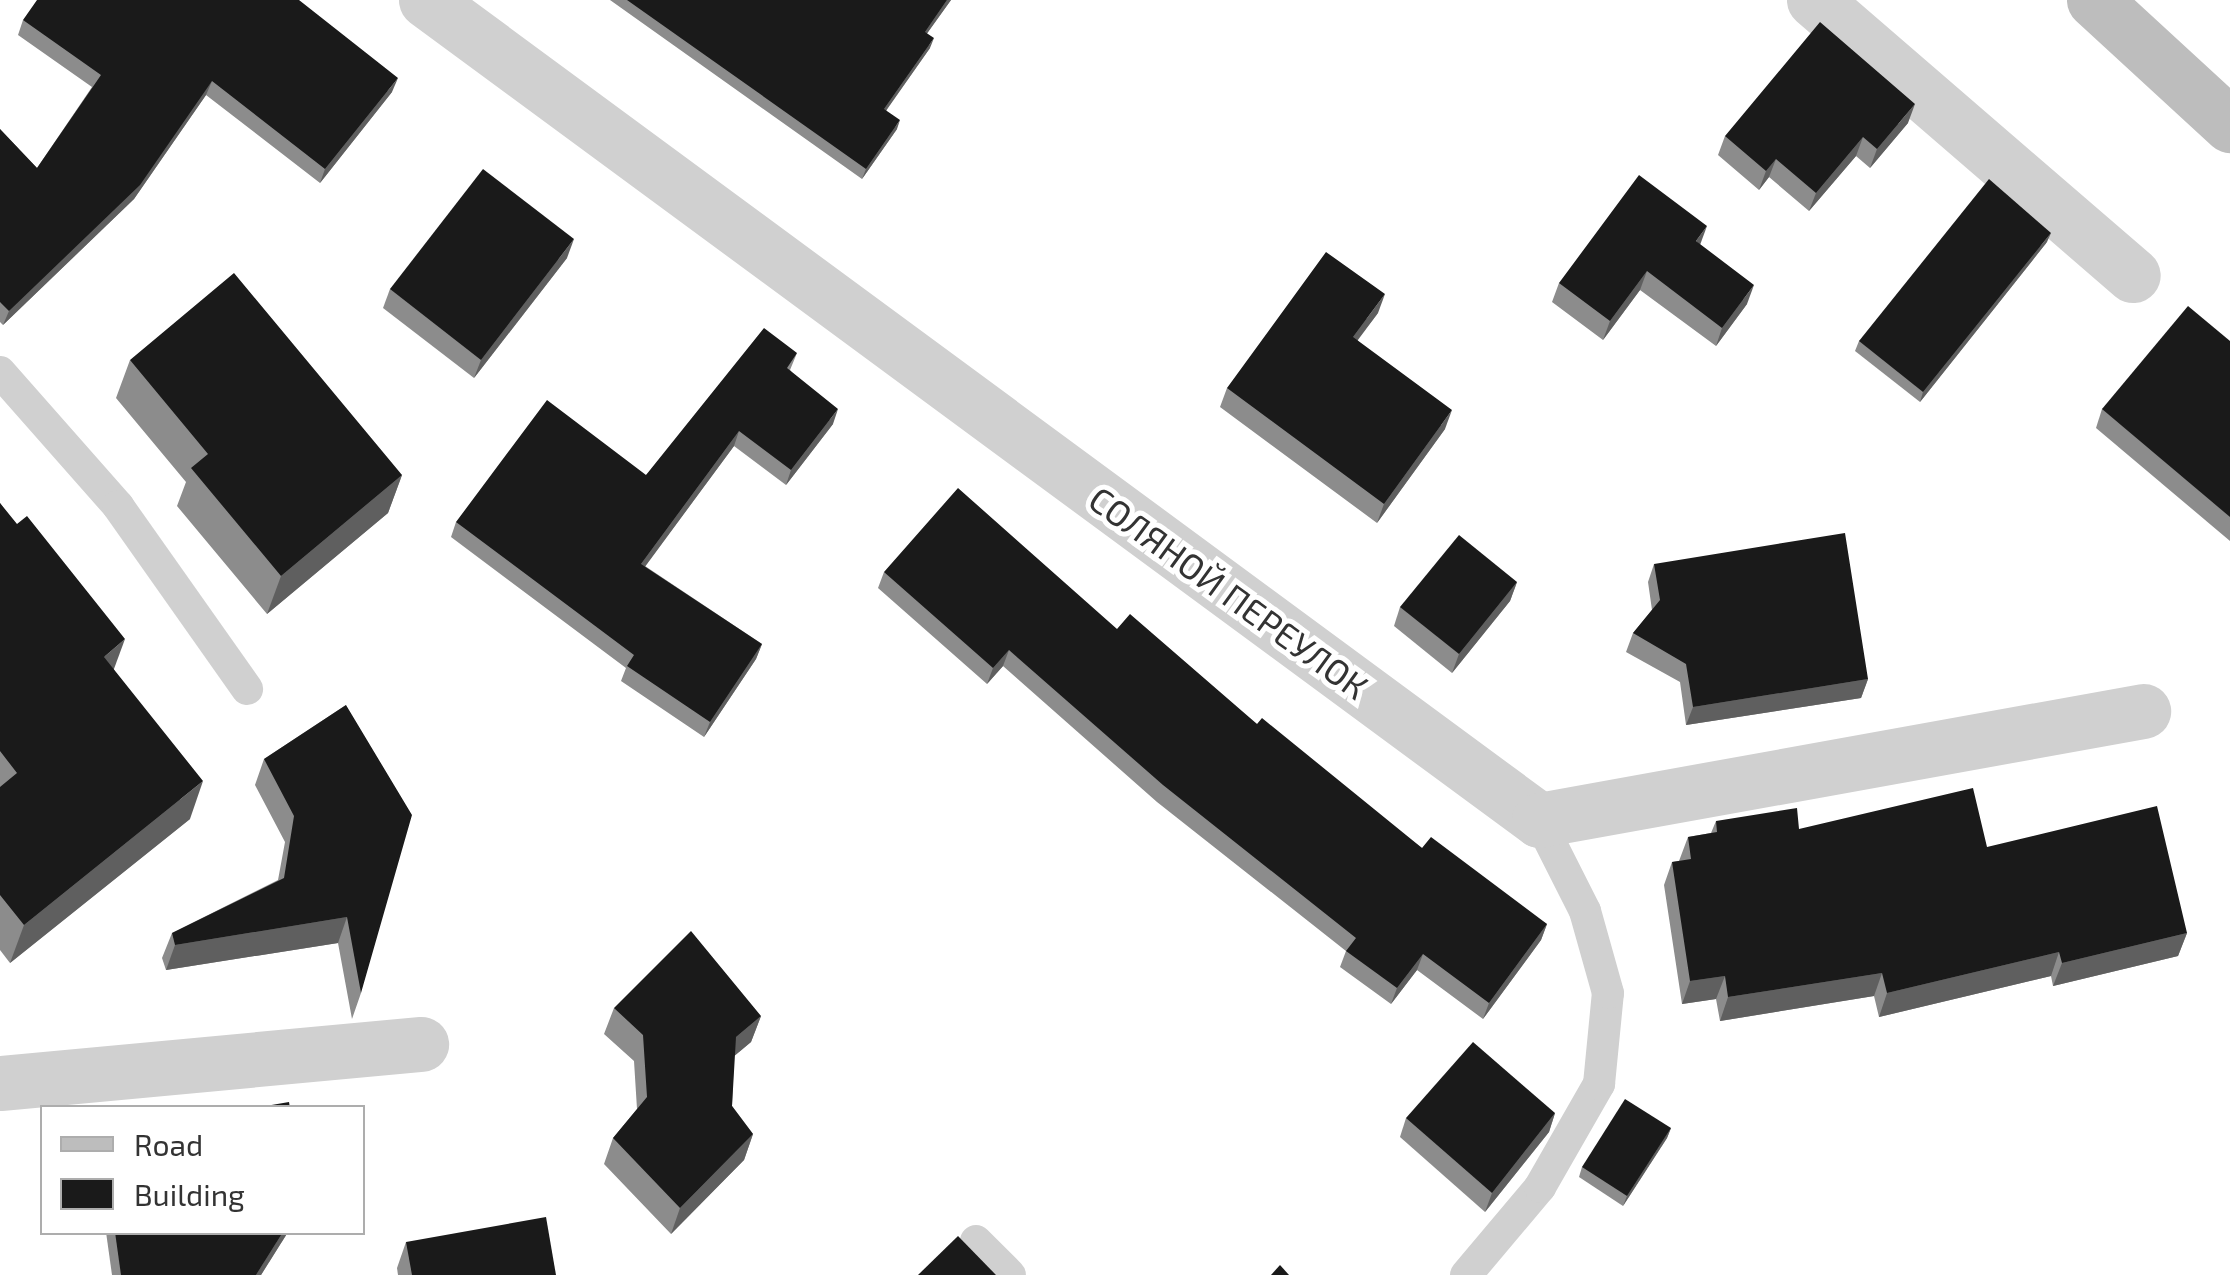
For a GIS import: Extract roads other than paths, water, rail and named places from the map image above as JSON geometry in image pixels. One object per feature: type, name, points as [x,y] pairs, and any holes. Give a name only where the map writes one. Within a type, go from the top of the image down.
[{"type":"main road","points":[[2094,0],[2230,125]]},
{"type":"street","name":"СОЛЯНОЙ ПЕРЕУЛОК","points":[[426,0],[1539,820]]},
{"type":"street","points":[[1814,0],[2133,275]]},
{"type":"street","points":[[1539,820],[2143,711]]},
{"type":"street","points":[[0,1083],[421,1044]]},
{"type":"lane","points":[[0,372],[118,506],[246,689]]},
{"type":"lane","points":[[1466,1275],[1540,1187],[1599,1084],[1608,994],[1585,911],[1539,820]]},
{"type":"lane","points":[[976,1241],[1010,1275]]}]
